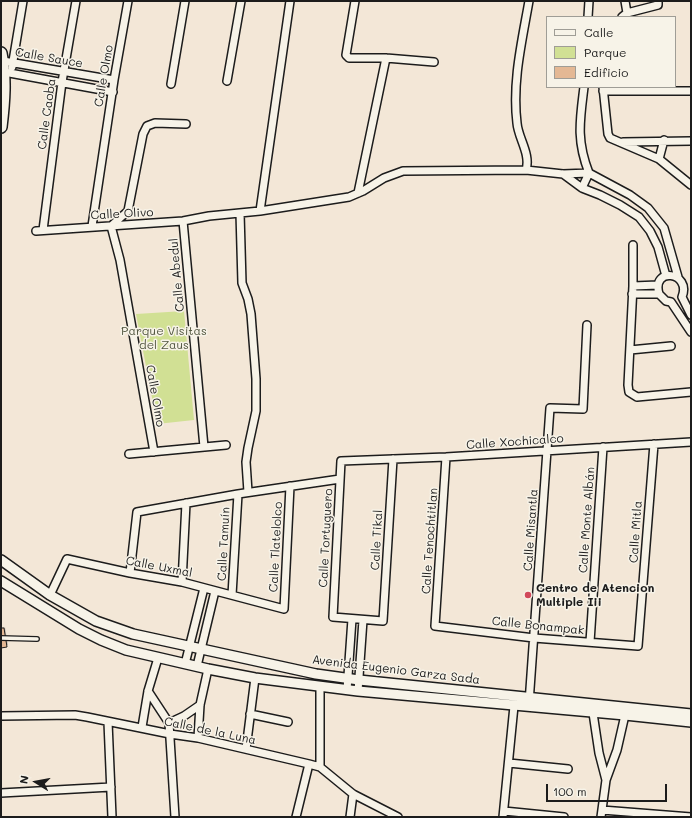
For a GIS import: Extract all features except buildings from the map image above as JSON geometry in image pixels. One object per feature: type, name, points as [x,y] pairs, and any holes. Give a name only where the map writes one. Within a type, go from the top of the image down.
[{"type":"highway","points":[[1,127],[6,65]]},
{"type":"main road","name":"Avenida Eugenio Garza Sada","points":[[1,560],[50,595],[96,621],[133,634],[316,674],[359,680],[691,714]]},
{"type":"main road","name":"Avenida Eugenio Garza Sada","points":[[1,581],[80,629],[126,650],[208,669],[255,678],[347,690],[691,722]]},
{"type":"street","points":[[6,65],[23,1]]},
{"type":"street","name":"Calle Caoba","points":[[40,230],[62,82],[76,1]]},
{"type":"street","name":"Calle Olmo","points":[[92,226],[114,80],[128,1]]},
{"type":"street","points":[[172,84],[185,1]]},
{"type":"street","points":[[227,81],[241,1]]},
{"type":"street","points":[[260,211],[290,1]]},
{"type":"street","points":[[355,1],[346,55],[349,58],[386,58],[434,62]]},
{"type":"street","points":[[526,170],[528,166],[526,154],[517,123],[517,82],[529,1]]},
{"type":"street","points":[[588,16],[589,1]]},
{"type":"street","points":[[626,1],[624,15],[658,5],[658,1]]},
{"type":"street","points":[[358,193],[386,58]]},
{"type":"street","name":"Calle Sauce","points":[[6,65],[114,80]]},
{"type":"street","name":"Calle Sauce","points":[[6,65],[62,82],[113,92]]},
{"type":"street","points":[[584,88],[579,131],[583,157],[589,173],[630,195],[648,208],[664,228],[678,277]]},
{"type":"street","points":[[691,91],[663,89],[603,89],[608,134],[610,138],[659,159],[691,185]]},
{"type":"street","points":[[111,226],[128,211],[142,134],[147,126],[155,123],[186,124]]},
{"type":"street","points":[[620,142],[664,140],[691,141]]},
{"type":"street","points":[[659,159],[664,140]]},
{"type":"street","name":"Calle Olivo","points":[[40,230],[183,221],[209,216],[260,211],[349,197],[384,178],[403,171],[526,170],[563,174],[589,173]]},
{"type":"street","points":[[582,188],[589,173]]},
{"type":"street","points":[[563,174],[582,188],[620,205],[639,217],[650,231],[658,247],[666,276]]},
{"type":"street","points":[[240,213],[242,283],[248,299],[251,314],[256,379],[256,411],[246,462],[248,492]]},
{"type":"street","name":"Calle Abedul","points":[[183,221],[204,447]]},
{"type":"street","name":"Calle Olmo","points":[[111,226],[120,260],[154,452]]},
{"type":"street","points":[[633,244],[633,286],[628,385],[630,392],[637,397],[691,392]]},
{"type":"street","points":[[672,275],[678,277],[688,285],[684,293],[679,300],[671,302],[666,301],[659,294],[658,285],[666,276],[672,275]]},
{"type":"street","points":[[633,286],[658,285]]},
{"type":"street","points":[[632,294],[659,294]]},
{"type":"street","points":[[682,296],[691,315]]},
{"type":"street","points":[[671,302],[691,332]]},
{"type":"street","name":"Calle Misantla","points":[[529,707],[550,408],[583,409],[587,325]]},
{"type":"street","points":[[630,350],[671,346]]},
{"type":"street","name":"Calle Xochicalco","points":[[341,461],[446,457],[691,442]]},
{"type":"street","name":"Calle Mitla","points":[[638,646],[654,444]]},
{"type":"street","points":[[129,454],[226,445]]},
{"type":"street","name":"Calle Monte Albán","points":[[590,642],[603,447]]},
{"type":"street","name":"Calle Tenochtitlan","points":[[436,626],[446,457]]},
{"type":"street","name":"Calle Tikal","points":[[363,620],[383,621],[392,459]]},
{"type":"street","name":"Calle Tortuguero","points":[[341,461],[333,617],[352,619]]},
{"type":"street","points":[[130,573],[137,512],[248,492],[340,479]]},
{"type":"street","name":"Calle Tlatelolco","points":[[284,609],[290,486]]},
{"type":"street","name":"Calle Tamuín","points":[[232,595],[238,494]]},
{"type":"street","points":[[182,582],[186,503]]},
{"type":"street","name":"Calle Uxmal","points":[[50,595],[67,559],[130,573],[182,582],[284,609]]},
{"type":"street","points":[[185,664],[204,588]]},
{"type":"street","points":[[197,666],[215,591]]},
{"type":"street","points":[[347,690],[352,619],[363,620],[358,691]]},
{"type":"street","name":"Calle Bonampak","points":[[436,626],[534,638],[638,646]]},
{"type":"street","points":[[142,727],[148,692],[158,658]]},
{"type":"street","points":[[198,738],[200,705],[208,669]]},
{"type":"street","points":[[246,749],[255,678]]},
{"type":"street","points":[[320,686],[320,767]]},
{"type":"street","points":[[148,692],[169,723],[175,817]]},
{"type":"street","points":[[169,723],[184,716],[200,705]]},
{"type":"street","points":[[514,706],[503,814],[564,817]]},
{"type":"street","points":[[593,712],[599,753],[606,780]]},
{"type":"street","points":[[250,714],[288,722]]},
{"type":"street","name":"Calle de la Luna","points":[[1,716],[75,715],[142,727],[170,734],[198,738],[309,764],[320,767],[353,794],[398,817]]},
{"type":"street","points":[[624,715],[617,750],[606,780],[602,813],[690,817]]},
{"type":"street","points":[[108,722],[112,817]]},
{"type":"street","points":[[508,763],[568,769]]},
{"type":"street","points":[[296,817],[309,764]]},
{"type":"street","points":[[1,793],[111,787]]},
{"type":"street","points":[[350,817],[353,794]]},
{"type":"lane","points":[[1,638],[37,639]]},
{"type":"green space","name":"Parque Visitas del Zaus","points":[[184,311],[194,420],[157,424],[136,314]]},
{"type":"place","name":"Centro de Atencion Multiple Iii","points":[[528,595]]}]
